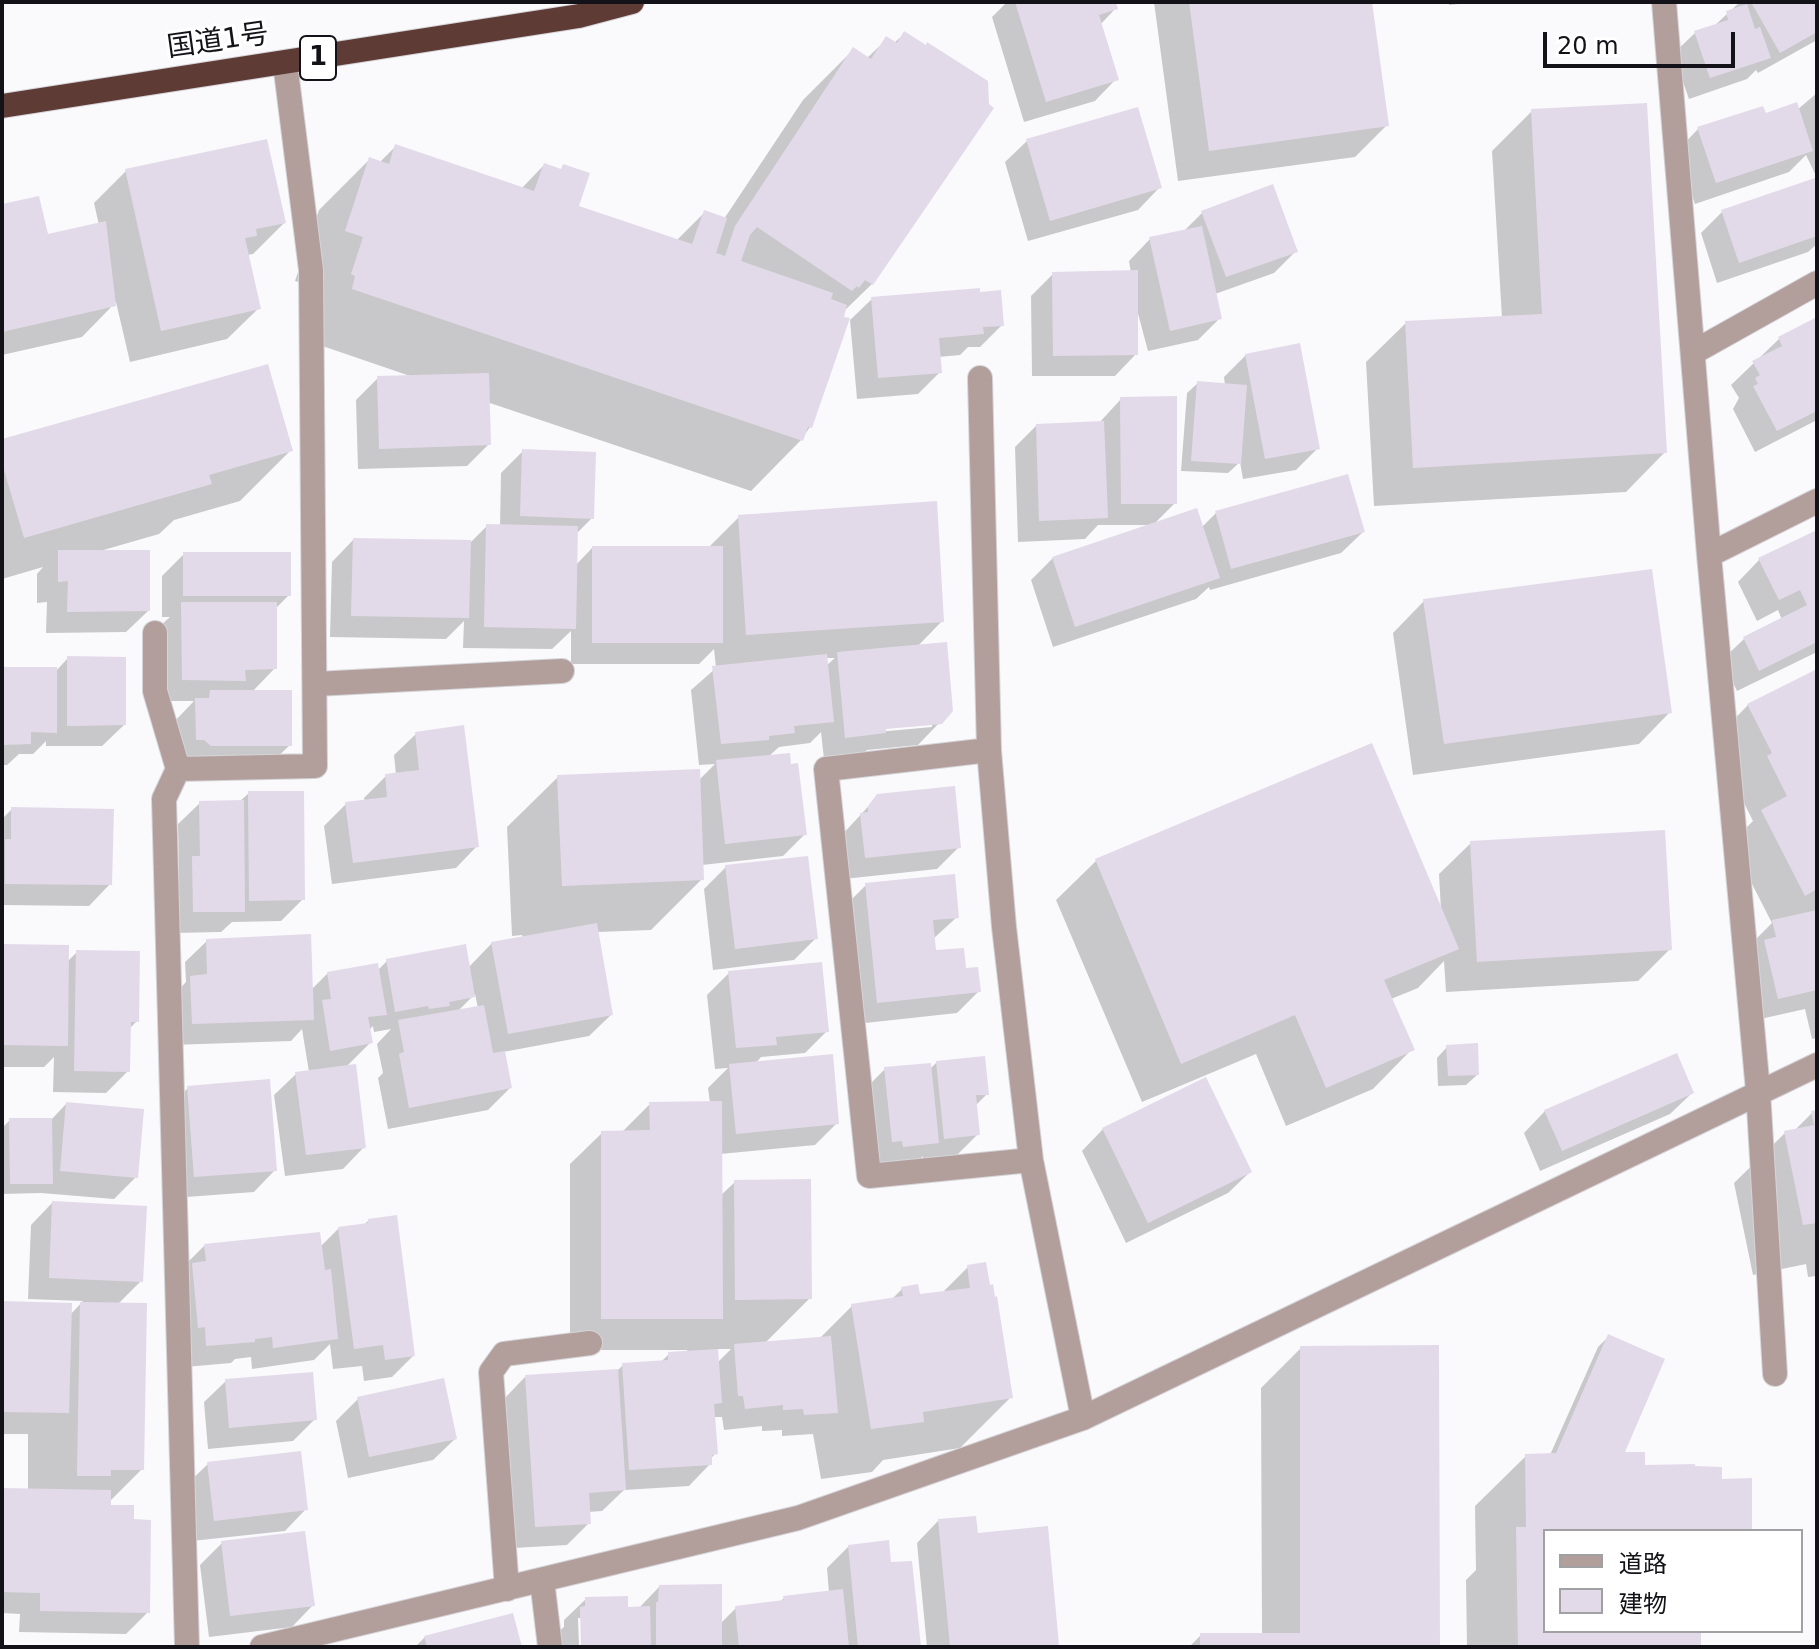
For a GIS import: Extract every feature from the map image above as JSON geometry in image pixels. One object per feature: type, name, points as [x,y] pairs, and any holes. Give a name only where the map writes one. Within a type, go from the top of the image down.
[{"type":"highway","name":"国道1号","points":[[2,106],[579,16],[632,2]]},
{"type":"street","points":[[1664,2],[1709,555],[1758,1091],[1775,1374]]},
{"type":"street","points":[[178,769],[315,766],[311,270],[285,63]]},
{"type":"street","points":[[1694,352],[1817,283]]},
{"type":"street","points":[[980,378],[989,750],[1004,927],[1031,1160],[1083,1418]]},
{"type":"street","points":[[1709,555],[1817,501]]},
{"type":"street","points":[[155,633],[155,691],[178,769],[164,799],[187,1647]]},
{"type":"street","points":[[316,684],[562,671]]},
{"type":"street","points":[[989,750],[826,769],[829,800],[869,1176],[1031,1160]]},
{"type":"street","points":[[262,1647],[798,1518],[1083,1418],[1817,1065]]},
{"type":"street","points":[[507,1589],[491,1372],[504,1354],[590,1343]]},
{"type":"street","points":[[542,1580],[550,1647]]},
{"type":"building","points":[[1015,2],[1116,2],[1118,9],[1099,15],[1119,80],[1046,102]]},
{"type":"building","points":[[1189,2],[1372,2],[1389,126],[1209,151]]},
{"type":"building","points":[[1751,2],[1817,2],[1817,32],[1780,53]]},
{"type":"building","points":[[1747,4],[1755,29],[1760,27],[1771,58],[1710,78],[1694,31],[1728,20],[1726,11]]},
{"type":"building","points":[[904,31],[988,81],[989,104],[994,108],[873,285],[865,280],[852,291],[757,227],[750,235],[741,261],[833,293],[831,299],[847,305],[844,317],[850,318],[812,428],[808,427],[803,441],[352,289],[355,276],[351,274],[363,237],[345,231],[369,157],[389,164],[395,144],[534,191],[544,163],[561,169],[563,164],[590,173],[579,206],[692,244],[704,210],[727,218],[716,253],[725,256],[735,226],[853,47],[871,59],[886,36],[897,43]]},
{"type":"building","points":[[1797,102],[1813,151],[1716,183],[1697,127],[1763,106],[1766,113]]},
{"type":"building","points":[[1647,103],[1667,453],[1413,468],[1405,321],[1542,314],[1531,109]]},
{"type":"building","points":[[1138,107],[1162,188],[1050,221],[1026,139]]},
{"type":"building","points":[[267,139],[286,223],[256,229],[257,236],[245,238],[261,309],[161,331],[125,169]]},
{"type":"building","points":[[1815,178],[1817,236],[1739,263],[1721,210]]},
{"type":"building","points":[[1273,184],[1298,252],[1226,277],[1201,211]]},
{"type":"building","points":[[39,196],[48,234],[106,221],[116,306],[2,332],[2,204]]},
{"type":"building","points":[[1202,226],[1222,319],[1170,331],[1149,237]]},
{"type":"building","points":[[1138,270],[1138,355],[1053,356],[1052,272]]},
{"type":"building","points":[[980,288],[980,292],[1001,290],[1004,326],[983,327],[984,334],[939,338],[942,373],[878,378],[871,297]]},
{"type":"building","points":[[1817,317],[1817,411],[1777,431],[1753,386],[1758,384],[1755,378],[1760,375],[1752,361],[1782,346],[1778,337]]},
{"type":"building","points":[[1300,343],[1320,449],[1265,459],[1245,354]]},
{"type":"building","points":[[268,364],[293,451],[209,475],[212,484],[24,538],[2,463],[2,439]]},
{"type":"building","points":[[489,373],[491,445],[379,449],[377,376]]},
{"type":"building","points":[[1197,381],[1247,385],[1241,464],[1191,461]]},
{"type":"building","points":[[1177,396],[1177,504],[1121,504],[1120,397]]},
{"type":"building","points":[[1104,421],[1108,518],[1039,521],[1036,424]]},
{"type":"building","points":[[522,449],[596,452],[594,519],[520,516]]},
{"type":"building","points":[[1348,474],[1365,532],[1231,569],[1215,511]]},
{"type":"building","points":[[937,501],[944,622],[746,635],[738,515]]},
{"type":"building","points":[[1197,508],[1220,578],[1075,627],[1052,557]]},
{"type":"building","points":[[486,524],[578,526],[576,629],[484,627]]},
{"type":"building","points":[[1817,530],[1817,642],[1759,671],[1743,637],[1807,605],[1800,590],[1779,600],[1758,558]]},
{"type":"building","points":[[353,538],[471,540],[469,618],[351,616]]},
{"type":"building","points":[[592,546],[723,546],[723,643],[592,643]]},
{"type":"building","points":[[58,550],[150,550],[150,611],[67,612],[68,581],[58,582]]},
{"type":"building","points":[[183,552],[291,552],[291,596],[183,596]]},
{"type":"building","points":[[1652,569],[1672,713],[1444,744],[1423,599]]},
{"type":"building","points":[[181,602],[277,602],[277,669],[245,670],[246,681],[182,680]]},
{"type":"building","points":[[947,642],[953,711],[942,724],[886,729],[886,733],[845,738],[837,652]]},
{"type":"building","points":[[827,654],[834,722],[794,726],[795,733],[769,736],[769,740],[721,744],[712,666]]},
{"type":"building","points":[[67,656],[126,657],[126,725],[67,726]]},
{"type":"building","points":[[2,667],[57,667],[57,733],[31,732],[31,744],[2,745]]},
{"type":"building","points":[[1817,669],[1817,889],[1805,896],[1761,810],[1787,796],[1767,756],[1772,753],[1747,704]]},
{"type":"building","points":[[210,690],[292,690],[292,746],[211,746],[204,740],[196,740],[195,698],[209,698]]},
{"type":"building","points":[[464,725],[479,847],[353,863],[345,802],[387,797],[385,774],[419,770],[415,732]]},
{"type":"building","points":[[1372,743],[1459,949],[1384,980],[1415,1050],[1326,1088],[1295,1015],[1181,1064],[1095,859]]},
{"type":"building","points":[[790,753],[791,764],[798,763],[807,835],[725,844],[716,760]]},
{"type":"building","points":[[700,769],[704,880],[562,886],[557,775]]},
{"type":"building","points":[[955,786],[961,848],[865,858],[860,813],[868,812],[868,806],[877,794]]},
{"type":"building","points":[[248,791],[304,791],[305,900],[249,901]]},
{"type":"building","points":[[244,800],[245,912],[193,912],[192,856],[200,856],[199,801]]},
{"type":"building","points":[[11,807],[114,809],[112,885],[5,884],[5,839],[11,839]]},
{"type":"building","points":[[1665,830],[1672,950],[1477,962],[1470,841]]},
{"type":"building","points":[[808,856],[818,939],[735,949],[725,865]]},
{"type":"building","points":[[955,874],[959,918],[933,920],[936,950],[964,948],[966,968],[978,967],[981,992],[877,1003],[865,883]]},
{"type":"building","points":[[1817,910],[1817,990],[1778,999],[1764,940],[1776,937],[1772,920]]},
{"type":"building","points":[[597,923],[613,1015],[508,1034],[491,942]]},
{"type":"building","points":[[311,934],[314,1020],[192,1024],[190,976],[207,974],[206,939]]},
{"type":"building","points":[[2,944],[69,945],[68,1046],[2,1045]]},
{"type":"building","points":[[466,944],[475,997],[449,1002],[450,1006],[395,1012],[386,959]]},
{"type":"building","points":[[76,950],[140,951],[139,1022],[131,1022],[130,1072],[74,1071]]},
{"type":"building","points":[[822,962],[829,1032],[776,1037],[777,1045],[736,1048],[728,971]]},
{"type":"building","points":[[378,963],[387,1015],[368,1017],[373,1043],[330,1051],[322,1000],[331,999],[327,972]]},
{"type":"building","points":[[484,1005],[493,1053],[505,1051],[512,1088],[409,1108],[399,1054],[404,1052],[398,1020]]},
{"type":"building","points":[[1478,1043],[1479,1075],[1448,1076],[1446,1045]]},
{"type":"building","points":[[1677,1053],[1694,1093],[1562,1151],[1544,1110]]},
{"type":"building","points":[[833,1054],[839,1124],[736,1134],[729,1064]]},
{"type":"building","points":[[985,1056],[989,1095],[976,1095],[980,1135],[944,1139],[936,1061]]},
{"type":"building","points":[[931,1063],[939,1143],[903,1147],[902,1141],[892,1142],[884,1067]]},
{"type":"building","points":[[356,1064],[366,1148],[306,1155],[295,1072]]},
{"type":"building","points":[[1206,1077],[1252,1172],[1148,1223],[1102,1128]]},
{"type":"building","points":[[270,1079],[277,1171],[194,1177],[187,1086]]},
{"type":"building","points":[[722,1101],[723,1319],[601,1319],[601,1131],[650,1130],[649,1102]]},
{"type":"building","points":[[66,1102],[144,1109],[138,1178],[60,1171]]},
{"type":"building","points":[[1817,1110],[1817,1223],[1803,1225],[1784,1131],[1814,1125],[1811,1111]]},
{"type":"building","points":[[9,1118],[52,1118],[53,1184],[10,1184]]},
{"type":"building","points":[[811,1179],[812,1299],[735,1300],[734,1180]]},
{"type":"building","points":[[52,1201],[147,1206],[143,1282],[49,1278]]},
{"type":"building","points":[[397,1215],[415,1356],[385,1360],[383,1345],[354,1349],[338,1227]]},
{"type":"building","points":[[320,1232],[325,1270],[331,1269],[338,1339],[273,1348],[272,1337],[255,1339],[255,1342],[206,1346],[205,1327],[198,1328],[192,1263],[206,1261],[204,1244]]},
{"type":"building","points":[[986,1262],[990,1285],[993,1284],[997,1296],[1013,1398],[923,1412],[924,1422],[871,1429],[851,1304],[903,1296],[901,1287],[918,1284],[920,1294],[970,1288],[967,1265]]},
{"type":"building","points":[[2,1301],[72,1303],[69,1413],[2,1412]]},
{"type":"building","points":[[80,1302],[147,1303],[144,1470],[111,1470],[111,1476],[77,1476]]},
{"type":"building","points":[[1608,1334],[1665,1359],[1625,1452],[1645,1452],[1645,1465],[1722,1467],[1722,1479],[1752,1478],[1752,1529],[1543,1529],[1543,1633],[1701,1633],[1701,1647],[1518,1647],[1516,1527],[1526,1527],[1525,1454],[1556,1453]]},
{"type":"building","points":[[831,1336],[838,1413],[804,1415],[803,1409],[783,1410],[783,1405],[745,1409],[743,1396],[738,1396],[734,1344]]},
{"type":"building","points":[[1439,1345],[1440,1647],[1200,1647],[1200,1633],[1300,1633],[1300,1346]]},
{"type":"building","points":[[718,1349],[722,1403],[714,1404],[718,1454],[712,1455],[712,1465],[629,1470],[622,1363],[668,1360],[668,1352]]},
{"type":"building","points":[[618,1369],[626,1490],[589,1493],[591,1524],[535,1527],[525,1375]]},
{"type":"building","points":[[313,1372],[317,1420],[229,1428],[225,1379]]},
{"type":"building","points":[[444,1378],[457,1439],[369,1457],[357,1397]]},
{"type":"building","points":[[301,1451],[308,1510],[214,1521],[207,1462]]},
{"type":"building","points":[[2,1488],[111,1490],[111,1505],[134,1505],[134,1519],[151,1520],[150,1613],[40,1611],[40,1593],[2,1592]]},
{"type":"building","points":[[976,1516],[978,1533],[1048,1526],[1059,1645],[950,1647],[938,1519]]},
{"type":"building","points":[[305,1531],[315,1606],[230,1616],[221,1541]]},
{"type":"building","points":[[889,1540],[891,1562],[912,1561],[921,1647],[858,1647],[848,1545]]},
{"type":"building","points":[[722,1584],[722,1647],[656,1647],[659,1585]]},
{"type":"building","points":[[843,1589],[849,1647],[739,1647],[735,1606],[784,1600],[783,1596]]},
{"type":"building","points":[[628,1596],[628,1607],[650,1606],[651,1647],[581,1647],[580,1607],[585,1606],[585,1597]]},
{"type":"building","points":[[513,1613],[522,1647],[427,1647],[424,1636]]}]
